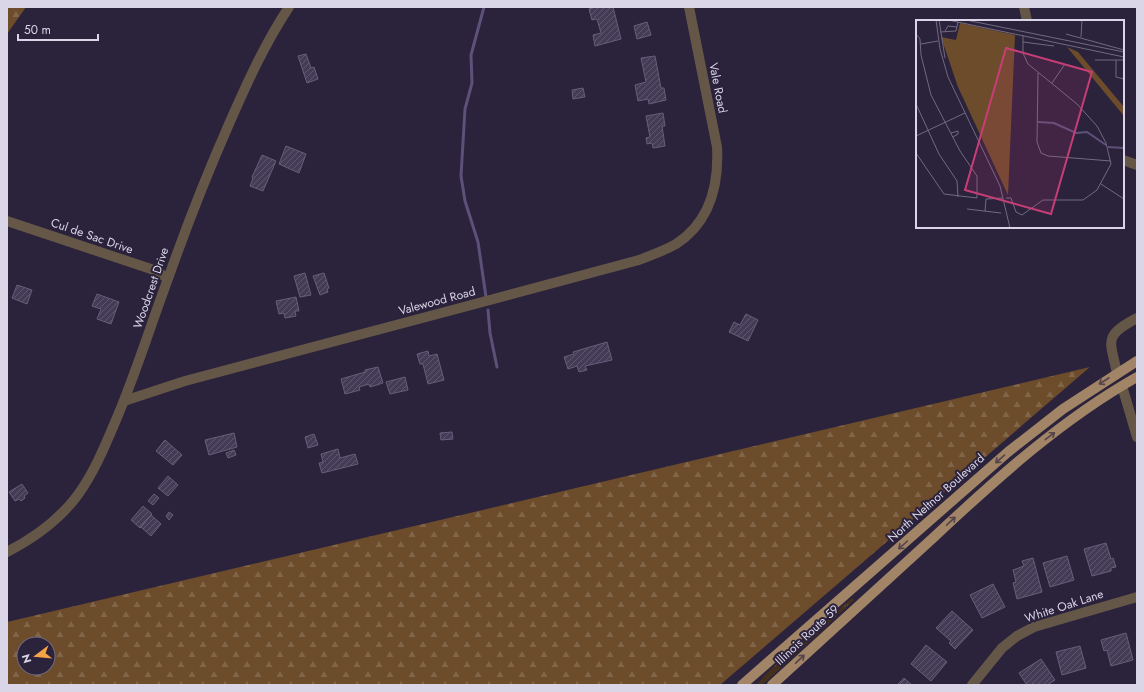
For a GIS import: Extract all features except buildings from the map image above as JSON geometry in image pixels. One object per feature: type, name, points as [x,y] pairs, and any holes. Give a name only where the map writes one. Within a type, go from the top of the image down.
[{"type":"main road","name":"North Neltnor Boulevard","points":[[762,668],[1008,452],[1063,409],[1137,360]]},
{"type":"main road","points":[[1117,373],[1122,386],[1137,377]]},
{"type":"main road","name":"Illinois Route 59","points":[[772,685],[992,483],[1064,425],[1122,386]]},
{"type":"main road","name":"Illinois Route 59","points":[[742,685],[762,668]]},
{"type":"street","name":"Woodcrest Drive","points":[[7,552],[32,538],[51,524],[76,497],[93,470],[106,445],[124,401],[201,191],[243,92],[266,44],[289,7]]},
{"type":"street","name":"Vale Road","points":[[689,7],[717,147],[717,175]]},
{"type":"street","points":[[1024,7],[1027,20]]},
{"type":"street","points":[[1124,160],[1137,165]]},
{"type":"street","name":"Valewood Road","points":[[124,401],[185,381],[639,260],[675,244],[692,230],[708,210],[717,175]]},
{"type":"street","name":"Cul de Sac Drive","points":[[7,221],[151,269],[168,278]]},
{"type":"street","points":[[1117,373],[1110,345],[1112,336],[1122,326],[1137,318]]},
{"type":"street","points":[[1122,386],[1137,437]]},
{"type":"street","name":"White Oak Lane","points":[[972,685],[1002,648],[1017,636],[1034,627],[1137,596]]},
{"type":"green space","points":[[7,7],[26,7],[7,34]]},
{"type":"green space","points":[[1090,367],[720,685],[7,685],[7,622]]},
{"type":"green space","points":[[852,598],[854,600],[769,679],[762,685],[756,685],[769,671]]},
{"type":"waterway","points":[[484,7],[471,55],[472,83],[465,109],[461,176],[465,201],[478,242],[486,297]]},
{"type":"waterway","points":[[488,310],[490,333],[497,367]]}]
